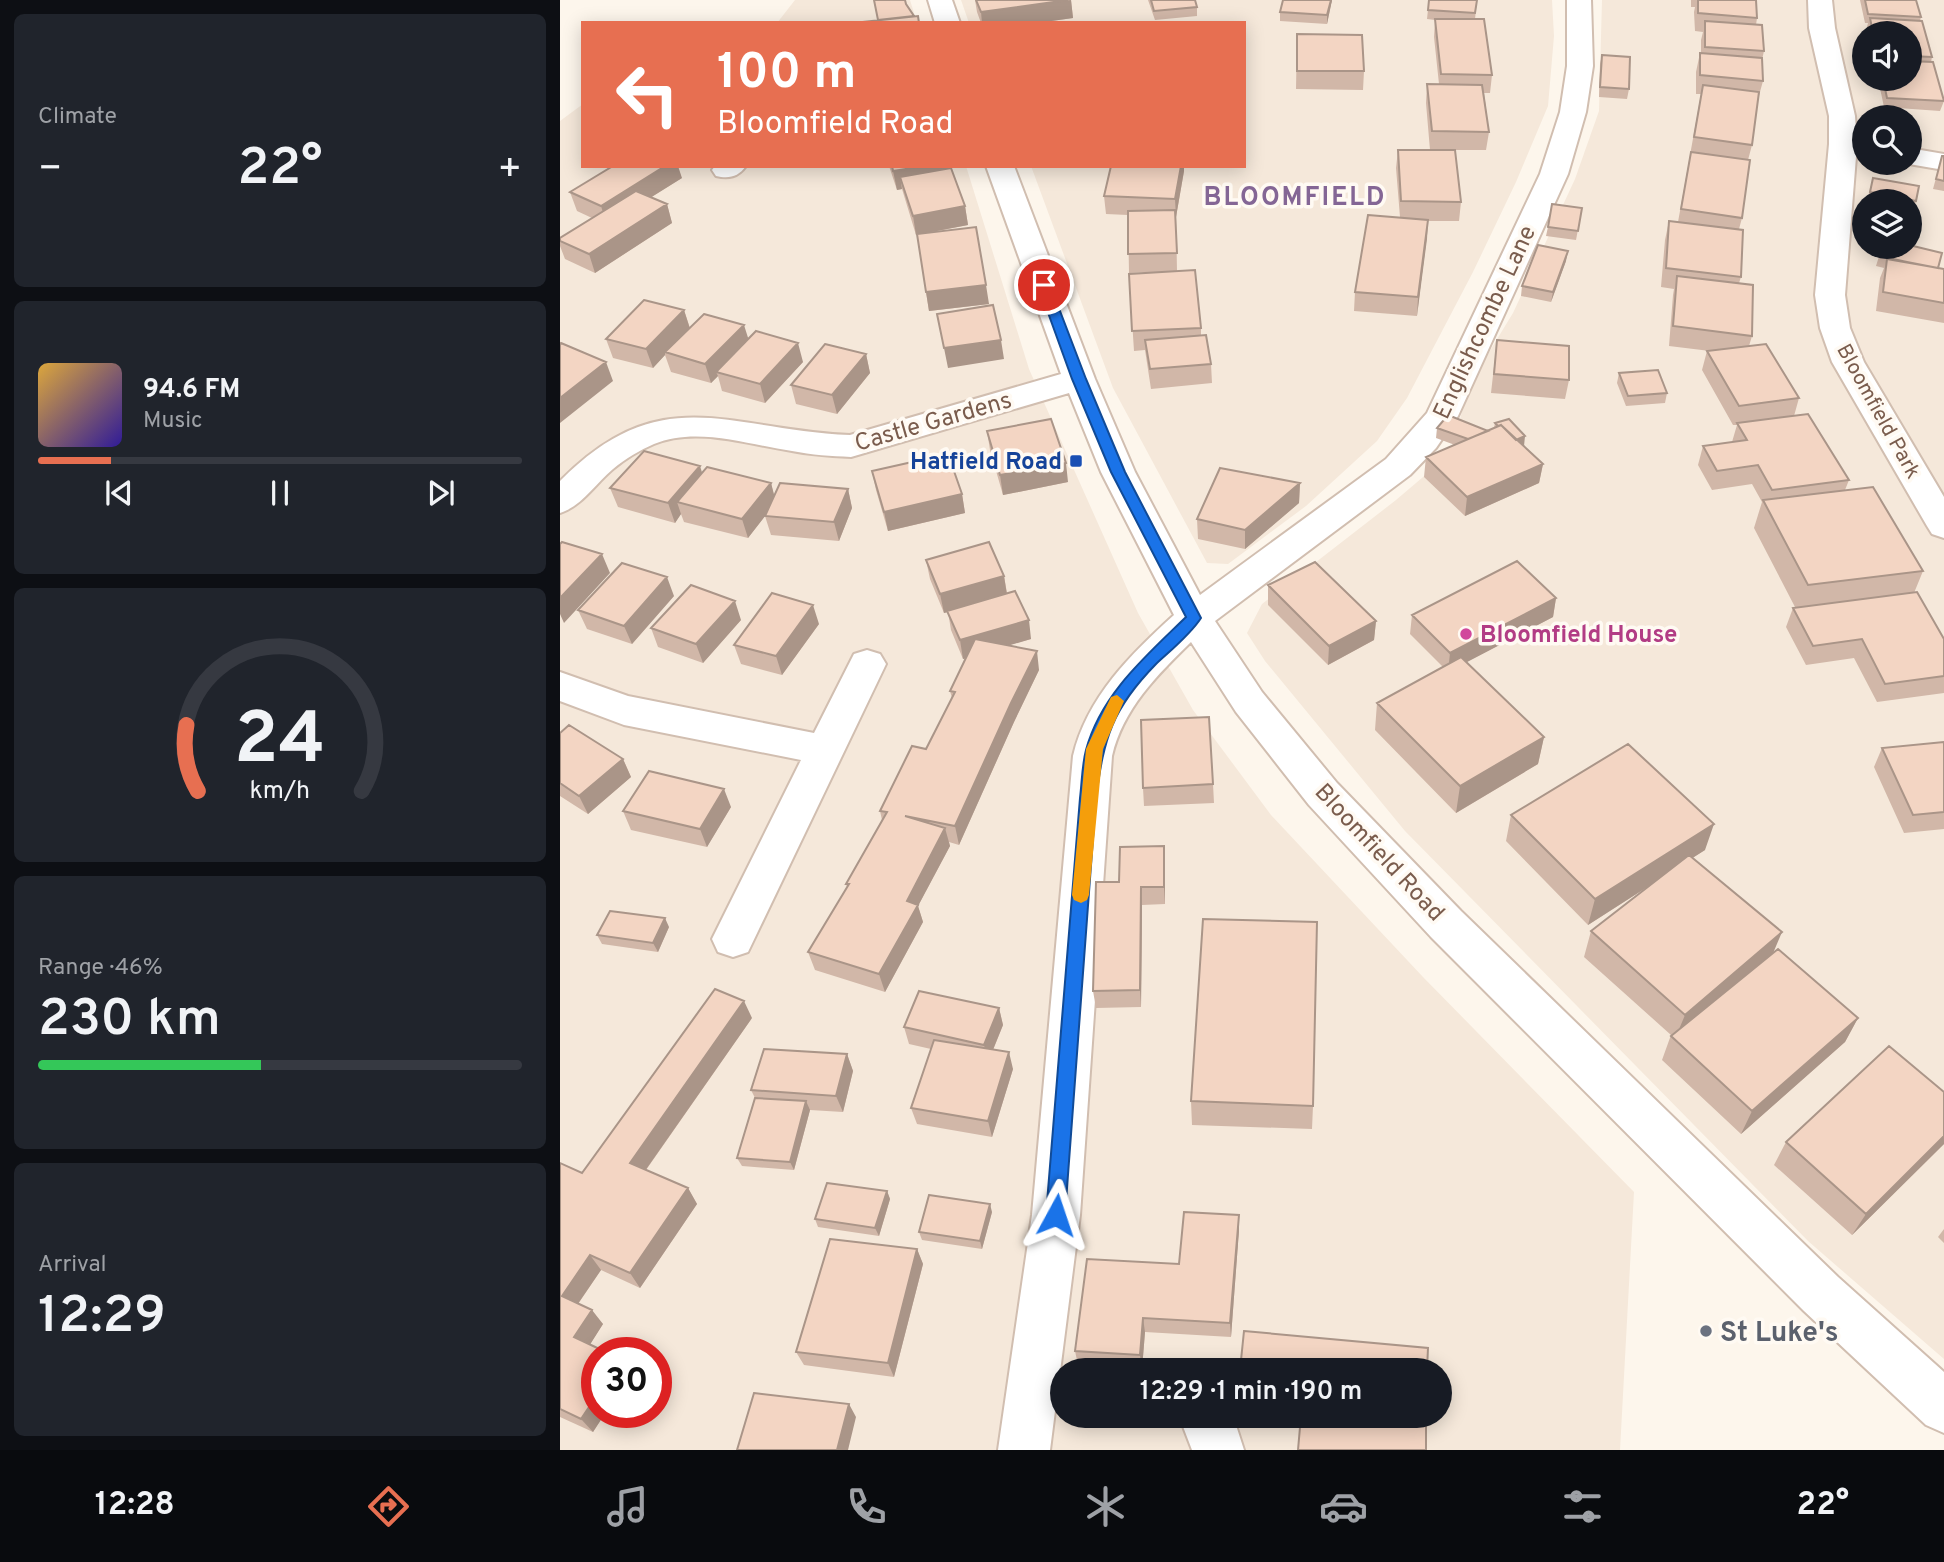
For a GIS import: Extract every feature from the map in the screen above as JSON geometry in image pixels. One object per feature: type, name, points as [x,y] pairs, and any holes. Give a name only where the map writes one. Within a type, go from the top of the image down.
[{"type":"street","points":[[940,0],[947,21]]},
{"type":"street","name":"Englishcombe Lane","points":[[1194,618],[1398,467],[1442,416],[1554,174],[1573,113],[1580,66],[1579,0]]},
{"type":"street","name":"Bloomfield Park","points":[[1820,0],[1822,28],[1842,116],[1852,143]]},
{"type":"street","name":"Bloomfield Park","points":[[1852,151],[1830,272],[1835,328],[1848,362],[1944,526]]},
{"type":"street","points":[[1922,158],[1944,162]]},
{"type":"street","name":"Bloomfield Road","points":[[1001,168],[1079,379],[1118,472],[1194,618],[1249,702],[1323,794],[1446,924],[1821,1294],[1944,1407]]},
{"type":"street","name":"Castle Gardens","points":[[560,500],[614,451],[658,429],[692,425],[722,427],[822,447],[851,446],[1079,379]]},
{"type":"street","points":[[1024,1450],[1056,1215],[1094,749],[1112,707],[1134,677],[1194,618]]},
{"type":"street","points":[[733,939],[867,664]]},
{"type":"street","points":[[560,686],[624,710],[825,750]]},
{"type":"street","points":[[1212,1428],[1218,1450]]},
{"type":"shaded area","points":[[795,0],[910,0],[916,21],[779,21]]},
{"type":"shaded area","points":[[961,0],[1552,0],[1554,36],[1548,106],[1516,182],[1473,272],[1407,398],[1377,441],[1306,506],[1228,564],[1207,563],[1113,388],[1032,168],[1246,168],[1246,21],[968,21]]},
{"type":"shaded area","points":[[1602,0],[1944,0],[1944,1359],[1808,1241],[1405,831],[1265,661],[1247,633],[1262,604],[1396,500],[1436,466],[1454,442],[1469,385],[1513,313],[1575,179],[1599,111]]},
{"type":"shaded area","points":[[581,105],[581,168],[967,168],[1029,369],[1138,613],[1193,710],[1271,815],[1423,977],[1634,1192],[1620,1450],[560,1450],[560,121]]},
{"type":"building","points":[[874,0],[905,0],[914,16],[878,20]]},
{"type":"building","points":[[976,0],[1068,0],[981,12]]},
{"type":"building","points":[[1151,0],[1195,0],[1197,7],[1154,11]]},
{"type":"building","points":[[1283,0],[1331,0],[1327,15],[1280,12]]},
{"type":"building","points":[[1429,0],[1477,0],[1475,13],[1428,10]]},
{"type":"building","points":[[1698,0],[1756,0],[1757,18],[1698,13]]},
{"type":"building","points":[[1865,0],[1916,0],[1921,17],[1868,14]]},
{"type":"building","points":[[918,16],[919,21],[872,21]]},
{"type":"building","points":[[1870,18],[1922,21],[1871,21]]},
{"type":"building","points":[[1435,19],[1484,19],[1492,75],[1441,74]]},
{"type":"building","points":[[1705,21],[1762,25],[1764,51],[1705,47]]},
{"type":"building","points":[[1922,21],[1932,57],[1922,57]]},
{"type":"building","points":[[1297,34],[1362,35],[1364,71],[1297,71]]},
{"type":"building","points":[[1700,53],[1762,58],[1763,81],[1700,75]]},
{"type":"building","points":[[1602,55],[1630,57],[1629,89],[1600,87]]},
{"type":"building","points":[[1922,62],[1933,62],[1944,101],[1887,98],[1886,91],[1922,91]]},
{"type":"building","points":[[1427,84],[1482,85],[1489,132],[1432,131]]},
{"type":"building","points":[[1703,85],[1759,92],[1752,145],[1694,137]]},
{"type":"building","points":[[1398,150],[1455,150],[1461,202],[1401,201]]},
{"type":"building","points":[[1691,152],[1750,160],[1742,218],[1681,209]]},
{"type":"building","points":[[1944,156],[1944,181],[1936,179]]},
{"type":"building","points":[[610,168],[662,168],[601,206],[570,192]]},
{"type":"building","points":[[951,168],[965,206],[913,216],[900,177]]},
{"type":"building","points":[[1111,168],[1181,168],[1175,199],[1104,196]]},
{"type":"building","points":[[1873,178],[1919,186],[1918,189],[1871,189]]},
{"type":"building","points":[[636,191],[667,204],[589,254],[560,241],[560,238]]},
{"type":"building","points":[[1552,204],[1582,208],[1578,231],[1548,227]]},
{"type":"building","points":[[1175,210],[1177,253],[1128,254],[1128,211]]},
{"type":"building","points":[[1368,215],[1428,220],[1418,297],[1355,292]]},
{"type":"building","points":[[1669,221],[1743,230],[1741,277],[1666,268]]},
{"type":"building","points":[[976,227],[986,285],[926,292],[917,234]]},
{"type":"building","points":[[1538,245],[1568,251],[1553,292],[1522,286]]},
{"type":"building","points":[[1922,248],[1942,253],[1938,268],[1894,259],[1922,259]]},
{"type":"building","points":[[1887,259],[1944,269],[1944,303],[1883,292]]},
{"type":"building","points":[[1195,270],[1201,328],[1132,331],[1129,274]]},
{"type":"building","points":[[1677,276],[1753,285],[1752,336],[1673,326]]},
{"type":"building","points":[[644,300],[684,310],[646,349],[606,339]]},
{"type":"building","points":[[993,305],[1001,340],[944,348],[937,314]]},
{"type":"building","points":[[704,314],[744,325],[705,364],[665,352]]},
{"type":"building","points":[[756,331],[798,343],[760,384],[716,372]]},
{"type":"building","points":[[1206,335],[1211,364],[1150,369],[1145,340]]},
{"type":"building","points":[[1497,340],[1569,346],[1569,380],[1494,374]]},
{"type":"building","points":[[560,344],[606,362],[560,398]]},
{"type":"building","points":[[825,344],[866,354],[832,395],[791,385]]},
{"type":"building","points":[[1766,344],[1799,398],[1739,406],[1707,351]]},
{"type":"building","points":[[1658,370],[1667,393],[1628,396],[1619,373]]},
{"type":"building","points":[[1808,414],[1849,480],[1772,490],[1758,465],[1717,471],[1703,446],[1747,440],[1737,423]]},
{"type":"building","points":[[1448,415],[1488,431],[1468,439],[1437,428]]},
{"type":"building","points":[[1051,419],[1066,463],[1000,475],[987,431]]},
{"type":"building","points":[[1509,419],[1525,436],[1516,440],[1501,425],[1495,423]]},
{"type":"building","points":[[1501,425],[1543,464],[1467,497],[1426,457]]},
{"type":"building","points":[[644,451],[700,466],[668,503],[610,488]]},
{"type":"building","points":[[948,454],[962,494],[884,512],[872,471]]},
{"type":"building","points":[[707,467],[771,483],[742,519],[677,502]]},
{"type":"building","points":[[1220,468],[1300,483],[1245,530],[1197,519]]},
{"type":"building","points":[[780,483],[848,489],[834,522],[765,516]]},
{"type":"building","points":[[1873,487],[1923,571],[1808,585],[1763,500]]},
{"type":"building","points":[[562,542],[602,554],[560,598],[560,544]]},
{"type":"building","points":[[989,542],[1004,576],[940,594],[926,560]]},
{"type":"building","points":[[1517,561],[1556,598],[1450,653],[1412,615]]},
{"type":"building","points":[[1315,562],[1376,621],[1329,646],[1268,585]]},
{"type":"building","points":[[622,563],[667,577],[624,626],[578,610]]},
{"type":"building","points":[[691,585],[735,601],[696,644],[651,628]]},
{"type":"building","points":[[1015,591],[1029,620],[960,640],[947,611]]},
{"type":"building","points":[[1917,592],[1944,639],[1944,676],[1885,684],[1862,639],[1813,646],[1793,608]]},
{"type":"building","points":[[772,593],[813,605],[776,656],[734,645]]},
{"type":"building","points":[[975,639],[1037,651],[955,826],[905,816],[945,828],[907,901],[918,905],[879,974],[808,952],[849,884],[846,884],[887,812],[880,811],[912,746],[926,749],[955,692],[950,691]]},
{"type":"building","points":[[1461,657],[1544,737],[1460,786],[1377,703]]},
{"type":"building","points":[[1209,717],[1213,784],[1143,788],[1141,720]]},
{"type":"building","points":[[569,725],[623,759],[579,796],[560,783],[560,733]]},
{"type":"building","points":[[1944,742],[1944,812],[1913,815],[1882,748]]},
{"type":"building","points":[[1628,744],[1714,824],[1595,899],[1511,815]]},
{"type":"building","points":[[649,771],[724,789],[700,829],[623,811]]},
{"type":"building","points":[[1164,846],[1164,887],[1141,887],[1140,990],[1093,991],[1096,882],[1119,882],[1120,847]]},
{"type":"building","points":[[1689,855],[1782,932],[1685,1015],[1591,931]]},
{"type":"building","points":[[610,911],[665,918],[653,943],[597,935]]},
{"type":"building","points":[[1203,919],[1317,922],[1313,1106],[1191,1101]]},
{"type":"building","points":[[1778,949],[1858,1018],[1752,1111],[1671,1036]]},
{"type":"building","points":[[715,989],[744,1001],[630,1163],[688,1188],[630,1273],[590,1255],[562,1296],[592,1310],[574,1337],[581,1340],[581,1419],[560,1409],[560,1163],[582,1173]]},
{"type":"building","points":[[919,991],[999,1008],[984,1045],[904,1027]]},
{"type":"building","points":[[934,1040],[1009,1052],[988,1121],[911,1108]]},
{"type":"building","points":[[1889,1046],[1944,1092],[1944,1136],[1866,1214],[1786,1142]]},
{"type":"building","points":[[764,1049],[847,1054],[836,1096],[751,1090]]},
{"type":"building","points":[[755,1098],[806,1101],[790,1162],[737,1158]]},
{"type":"building","points":[[827,1183],[887,1191],[875,1228],[815,1219]]},
{"type":"building","points":[[929,1195],[990,1204],[980,1241],[919,1232]]},
{"type":"building","points":[[1184,1212],[1239,1215],[1230,1323],[1143,1318],[1140,1355],[1075,1351],[1087,1259],[1179,1264]]},
{"type":"building","points":[[830,1239],[917,1249],[888,1363],[796,1352]]},
{"type":"building","points":[[1244,1331],[1428,1348],[1428,1358],[1241,1358]]},
{"type":"building","points":[[754,1393],[849,1404],[837,1450],[737,1450]]},
{"type":"building","points":[[1300,1428],[1426,1428],[1426,1450],[1298,1450]]},
{"type":"slow traffic","points":[[1081,895],[1094,749],[1117,701]]},
{"type":"place","name":"Hatfield Road","points":[[1076,461]]},
{"type":"place","name":"Bloomfield House","points":[[1466,634]]},
{"type":"place","name":"St Luke's","points":[[1706,1331]]},
{"type":"district","name":"BLOOMFIELD","points":[[1295,196]]},
{"type":"route","points":[[1044,285],[1118,472],[1194,618],[1134,677],[1112,707],[1094,749],[1056,1215]]}]
